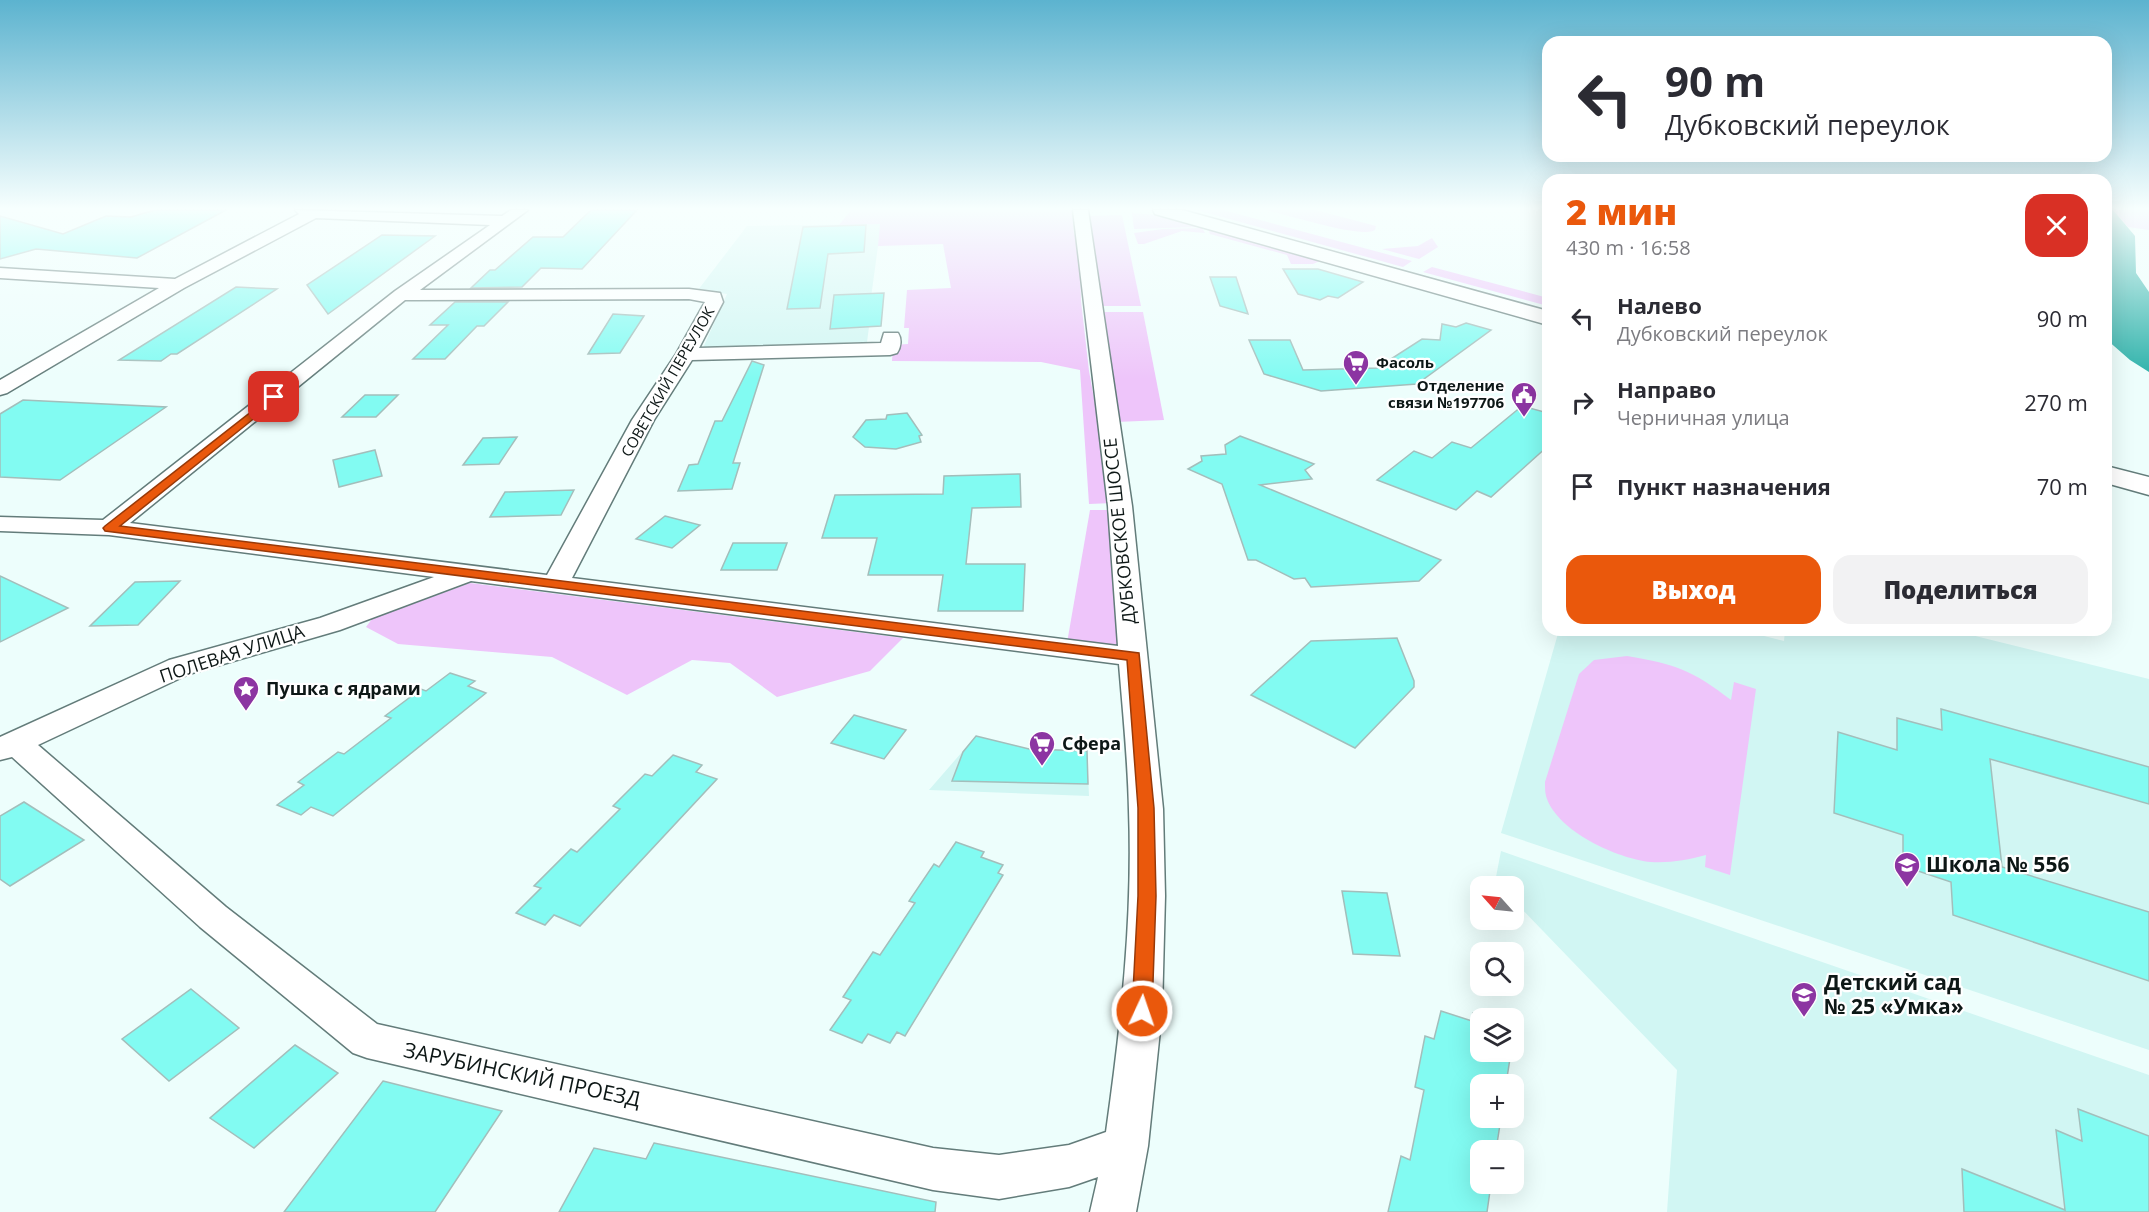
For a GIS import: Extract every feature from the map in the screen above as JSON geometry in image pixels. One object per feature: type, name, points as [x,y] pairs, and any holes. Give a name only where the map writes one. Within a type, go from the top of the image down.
[{"type":"main road","points":[[1364,267],[1542,316]]},
{"type":"main road","points":[[1397,267],[1542,306]]},
{"type":"main road","points":[[2112,464],[2149,474]]},
{"type":"main road","points":[[2112,476],[2149,486]]},
{"type":"street","points":[[0,388],[210,267]]},
{"type":"street","points":[[109,528],[401,296],[442,267]]},
{"type":"street","name":"ДУБКОВСКОЕ ШОССЕ","points":[[1088,267],[1120,506],[1146,808],[1147,896],[1142,1011],[1126,1146],[1113,1212]]},
{"type":"street","points":[[0,273],[178,284]]},
{"type":"street","name":"СОВЕТСКИЙ ПЕРЕУЛОК","points":[[401,296],[689,294],[714,297],[714,302],[686,354],[643,420],[556,583]]},
{"type":"street","points":[[686,354],[890,349],[891,337]]},
{"type":"street","points":[[0,524],[109,528],[1134,657]]},
{"type":"street","name":"ПОЛЕВАЯ УЛИЦА","points":[[7,746],[179,667],[330,624],[470,573]]},
{"type":"street","name":"ЗАРУБИНСКИЙ ПРОЕЗД","points":[[7,746],[213,917],[367,1040],[758,1127],[933,1169],[999,1177],[1069,1166],[1126,1146]]},
{"type":"shaded area","points":[[716,267],[875,267],[867,342],[703,348],[727,294],[698,290]]},
{"type":"shaded area","points":[[947,267],[1080,267],[1081,301],[1089,371],[1113,503],[1089,504],[1080,370],[1041,362],[892,361],[893,345],[908,344],[909,328],[904,328],[907,290],[951,288]]},
{"type":"shaded area","points":[[1095,267],[1133,267],[1141,306],[1101,306]]},
{"type":"shaded area","points":[[1432,267],[1542,296],[1542,304],[1423,272]]},
{"type":"shaded area","points":[[1101,312],[1143,312],[1164,420],[1116,422]]},
{"type":"shaded area","points":[[1090,510],[1112,510],[1126,649],[1067,643]]},
{"type":"shaded area","points":[[470,583],[903,638],[870,671],[777,697],[730,663],[692,660],[627,695],[552,657],[398,644],[366,627],[372,619]]},
{"type":"shaded area","name":"Школа № 556","points":[[1557,636],[1764,636],[1784,641],[1784,636],[1975,636],[2149,679],[2149,1050],[1501,833]]},
{"type":"shaded area","points":[[1627,656],[1658,662],[1694,675],[1731,700],[1734,682],[1756,689],[1730,875],[1705,867],[1706,855],[1679,861],[1651,862],[1622,855],[1590,841],[1562,821],[1552,809],[1546,796],[1545,782],[1579,674],[1594,660]]},
{"type":"shaded area","points":[[976,736],[1029,749],[1087,751],[1089,796],[929,790]]},
{"type":"shaded area","name":"Детский сад № 25 «Умка»","points":[[1501,851],[2149,1075],[2149,1212],[1667,1212],[1677,1070],[1524,911],[1524,876],[1496,876]]},
{"type":"water","points":[[2112,267],[2136,267],[2136,273],[2149,292],[2149,372],[2112,344]]},
{"type":"building","points":[[335,267],[393,267],[328,314],[307,285]]},
{"type":"building","points":[[499,267],[584,267],[582,269],[541,268],[522,287],[471,288],[490,270]]},
{"type":"building","points":[[795,267],[826,267],[820,308],[787,309]]},
{"type":"building","points":[[1283,269],[1318,269],[1363,282],[1338,298],[1328,296],[1320,300],[1298,294]]},
{"type":"building","points":[[1210,277],[1236,277],[1248,314],[1220,306]]},
{"type":"building","points":[[236,287],[277,289],[177,354],[171,354],[161,361],[119,360]]},
{"type":"building","points":[[884,293],[881,326],[830,329],[834,295]]},
{"type":"building","points":[[455,302],[508,302],[484,326],[477,326],[445,359],[413,359],[448,325],[430,325]]},
{"type":"building","points":[[613,314],[644,316],[620,353],[588,354]]},
{"type":"building","points":[[1466,323],[1491,330],[1417,384],[1321,391],[1264,374],[1249,340],[1290,340],[1303,370],[1377,368],[1422,339],[1440,340],[1442,324],[1456,327]]},
{"type":"building","points":[[752,361],[764,365],[733,463],[740,463],[732,489],[678,491],[689,465],[698,464],[715,421],[722,421]]},
{"type":"building","points":[[365,395],[398,395],[376,417],[342,417]]},
{"type":"building","points":[[23,400],[166,407],[60,480],[0,477],[0,414]]},
{"type":"building","points":[[1522,406],[1542,411],[1542,451],[1491,497],[1477,491],[1456,510],[1377,480],[1414,451],[1432,458],[1452,442],[1471,448]]},
{"type":"building","points":[[907,413],[922,435],[919,436],[921,442],[896,449],[865,447],[853,437],[866,420],[886,419],[887,415]]},
{"type":"building","points":[[1240,436],[1314,464],[1305,470],[1312,479],[1260,485],[1441,560],[1419,581],[1311,587],[1305,578],[1294,579],[1256,560],[1248,560],[1222,484],[1188,469],[1202,461],[1201,456],[1226,454],[1225,445]]},
{"type":"building","points":[[517,437],[499,464],[463,465],[483,438]]},
{"type":"building","points":[[375,450],[382,476],[339,487],[333,460]]},
{"type":"building","points":[[1020,474],[1021,507],[972,508],[966,564],[1025,564],[1023,611],[938,611],[943,575],[868,575],[877,538],[822,538],[835,495],[943,494],[944,476]]},
{"type":"building","points":[[574,490],[561,515],[490,517],[505,492]]},
{"type":"building","points":[[665,516],[700,525],[672,548],[636,539]]},
{"type":"building","points":[[733,543],[787,543],[777,570],[721,570]]},
{"type":"building","points":[[0,576],[68,608],[0,642]]},
{"type":"building","points":[[180,581],[138,625],[90,626],[135,582]]},
{"type":"building","points":[[1397,638],[1414,681],[1414,687],[1355,748],[1251,695],[1311,641]]},
{"type":"building","points":[[450,673],[475,681],[468,686],[486,693],[333,816],[311,807],[301,815],[277,805],[304,785],[298,782],[338,752],[344,754],[391,718],[385,716],[421,689],[426,691]]},
{"type":"building","points":[[1941,709],[2149,767],[2149,804],[1990,759],[2002,867],[2149,912],[2149,981],[1953,915],[1951,882],[1903,866],[1903,835],[1834,813],[1838,732],[1897,750],[1897,718],[1942,730]]},
{"type":"building","points":[[854,715],[906,730],[884,759],[831,743]]},
{"type":"building","points":[[976,736],[1029,749],[1087,751],[1088,784],[952,781],[963,752]]},
{"type":"building","points":[[673,755],[702,765],[696,772],[717,779],[580,926],[554,915],[545,925],[516,913],[541,888],[534,886],[571,849],[577,852],[620,809],[613,806],[645,774],[652,776]]},
{"type":"building","points":[[24,802],[84,840],[10,886],[0,879],[0,816]]},
{"type":"building","points":[[956,842],[984,852],[981,857],[1003,865],[998,873],[1003,875],[905,1036],[897,1032],[890,1043],[868,1034],[862,1043],[830,1030],[851,1000],[843,997],[873,952],[880,955],[915,903],[909,901],[934,864],[939,867]]},
{"type":"building","points":[[1342,891],[1387,893],[1400,956],[1353,954]]},
{"type":"building","points":[[191,989],[239,1028],[169,1081],[122,1039]]},
{"type":"building","points":[[1441,1011],[1470,1020],[1470,1062],[1509,1062],[1508,1074],[1470,1074],[1470,1128],[1499,1128],[1498,1140],[1470,1140],[1470,1194],[1490,1194],[1487,1212],[1388,1212],[1401,1156],[1410,1160],[1424,1090],[1415,1087],[1425,1036],[1434,1039]]},
{"type":"building","points":[[295,1045],[338,1073],[254,1148],[210,1118]]},
{"type":"building","points":[[383,1081],[502,1111],[435,1212],[284,1212]]},
{"type":"building","points":[[2078,1109],[2149,1136],[2149,1212],[1964,1212],[1962,1169],[2065,1210],[2056,1130],[2082,1141]]},
{"type":"building","points":[[654,1143],[936,1202],[935,1212],[559,1212],[594,1148],[646,1159]]},
{"type":"place","name":"Фасоль","points":[[1356,386]]},
{"type":"place","name":"Отделение связи №197706","points":[[1524,418]]},
{"type":"place","name":"Пушка с ядрами","points":[[246,712]]},
{"type":"place","name":"Сфера","points":[[1042,767]]},
{"type":"place","name":"Школа № 556","points":[[1907,888]]},
{"type":"place","name":"Детский сад № 25 «Умка»","points":[[1804,1018]]},
{"type":"route","points":[[274,397],[109,528],[1134,657],[1146,808],[1147,896],[1142,1011]]}]
